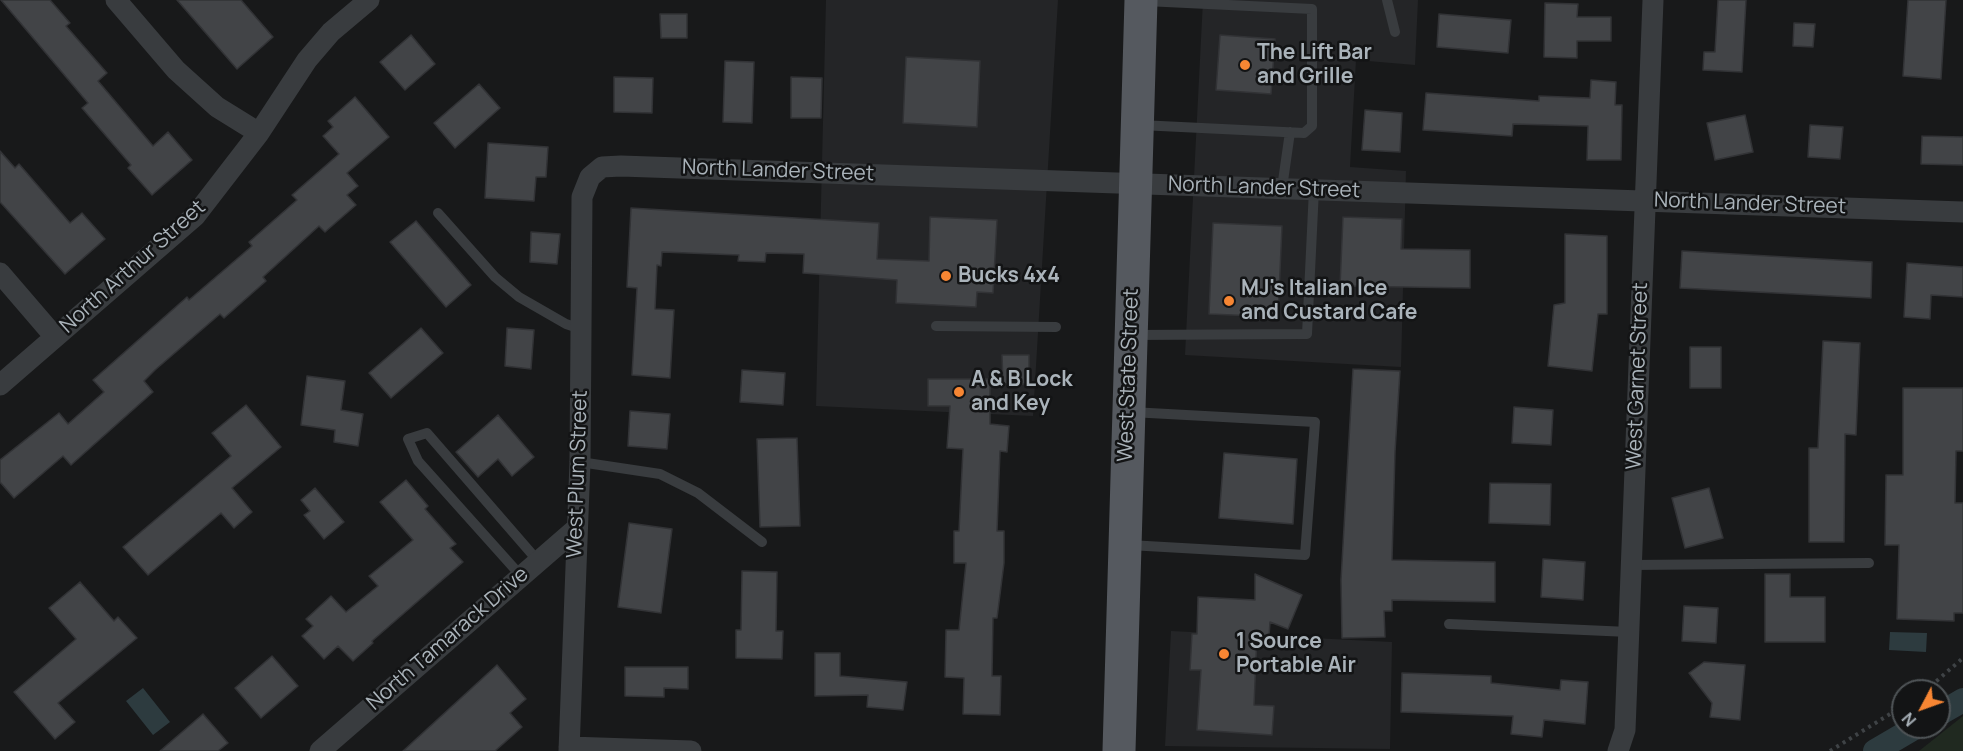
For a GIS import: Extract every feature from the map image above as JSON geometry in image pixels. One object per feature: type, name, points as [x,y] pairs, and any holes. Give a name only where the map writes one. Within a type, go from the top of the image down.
[{"type":"main road","name":"West State Street","points":[[1119,751],[1141,0]]},
{"type":"street","points":[[116,0],[176,70],[218,107],[259,133]]},
{"type":"street","name":"North Arthur Street","points":[[0,385],[195,216],[259,133],[307,60],[331,32],[369,0]]},
{"type":"street","name":"West Garnet Street","points":[[1618,751],[1625,730],[1653,0]]},
{"type":"street","name":"North Lander Street","points":[[582,197],[590,177],[602,167],[621,166],[1963,212]]},
{"type":"street","name":"West Plum Street","points":[[569,749],[580,462],[582,197]]},
{"type":"street","points":[[0,273],[55,337]]},
{"type":"street","name":"North Tamarack Drive","points":[[320,751],[577,528]]},
{"type":"street","points":[[569,749],[691,751]]},
{"type":"lane","points":[[1137,125],[1304,133],[1312,126],[1312,9],[1141,0]]},
{"type":"lane","points":[[1387,0],[1395,32]]},
{"type":"lane","points":[[1282,188],[1290,132]]},
{"type":"lane","points":[[1130,335],[1307,333],[1314,189]]},
{"type":"lane","points":[[438,213],[495,277],[519,297],[566,324],[581,329]]},
{"type":"lane","points":[[936,326],[1056,327]]},
{"type":"lane","points":[[1125,545],[1305,555],[1315,422],[1128,412]]},
{"type":"lane","points":[[521,576],[418,461],[408,439],[427,434],[538,561]]},
{"type":"lane","points":[[580,462],[660,474],[698,493],[762,542]]},
{"type":"lane","points":[[1631,565],[1869,562]]},
{"type":"lane","points":[[1449,624],[1629,632]]},
{"type":"path","points":[[1939,679],[1963,658]]},
{"type":"path","points":[[1830,751],[1891,713]]},
{"type":"shaded area","points":[[826,0],[1058,0],[1033,416],[816,406]]},
{"type":"shaded area","points":[[1203,0],[1418,0],[1415,65],[1356,60],[1350,167],[1406,171],[1401,367],[1185,355]]},
{"type":"shaded area","points":[[1171,631],[1392,642],[1390,749],[1165,746]]},
{"type":"shaded area","points":[[1890,632],[1927,633],[1926,652],[1889,650]]},
{"type":"shaded area","points":[[143,688],[170,722],[153,735],[126,701]]},
{"type":"shaded area","points":[[1963,716],[1963,751],[1919,751],[1934,739],[1951,739],[1951,726]]},
{"type":"building","points":[[1,0],[50,0],[70,23],[66,26],[107,73],[98,81],[153,146],[168,132],[192,160],[152,195],[128,168],[131,165],[82,108],[88,103]]},
{"type":"building","points":[[177,0],[241,0],[273,37],[237,69]]},
{"type":"building","points":[[1718,0],[1746,0],[1742,72],[1703,70],[1704,52],[1715,52]]},
{"type":"building","points":[[1908,0],[1946,0],[1941,79],[1903,76]]},
{"type":"building","points":[[1545,3],[1578,4],[1577,17],[1611,17],[1611,41],[1577,41],[1577,58],[1544,57]]},
{"type":"building","points":[[660,14],[687,14],[687,38],[661,38]]},
{"type":"building","points":[[1439,14],[1511,20],[1508,53],[1437,47]]},
{"type":"building","points":[[1794,23],[1815,24],[1813,47],[1793,46]]},
{"type":"building","points":[[411,35],[435,64],[405,90],[380,62]]},
{"type":"building","name":"The Lift Bar and Grille","points":[[1220,35],[1275,39],[1271,94],[1216,90]]},
{"type":"building","points":[[906,57],[980,61],[977,127],[903,123]]},
{"type":"building","points":[[725,61],[754,62],[752,123],[723,122]]},
{"type":"building","points":[[614,77],[653,78],[652,113],[614,112]]},
{"type":"building","points":[[791,77],[822,78],[821,118],[791,118]]},
{"type":"building","points":[[1591,80],[1616,82],[1615,105],[1622,105],[1621,160],[1587,160],[1588,126],[1513,124],[1512,136],[1423,130],[1426,93],[1539,101],[1539,96],[1590,98]]},
{"type":"building","points":[[479,84],[500,108],[455,148],[434,123]]},
{"type":"building","points":[[355,97],[389,137],[347,173],[358,186],[347,195],[356,205],[325,232],[319,226],[263,277],[266,281],[224,318],[220,314],[155,370],[144,381],[153,392],[71,465],[63,456],[14,498],[0,482],[0,460],[59,413],[68,424],[104,392],[93,380],[187,297],[189,300],[252,246],[249,242],[297,200],[292,195],[339,154],[323,136],[333,127],[328,121]]},
{"type":"building","points":[[1365,110],[1402,113],[1400,152],[1362,150]]},
{"type":"building","points":[[1745,115],[1753,152],[1715,160],[1707,123]]},
{"type":"building","points":[[1810,125],[1843,127],[1840,159],[1808,157]]},
{"type":"building","points":[[1922,136],[1963,137],[1963,165],[1921,164]]},
{"type":"building","points":[[488,143],[548,147],[546,177],[536,177],[534,201],[485,198]]},
{"type":"building","points":[[0,151],[15,168],[19,164],[70,223],[82,213],[105,239],[65,274],[0,202]]},
{"type":"building","points":[[631,208],[879,223],[877,259],[929,261],[930,217],[997,220],[993,293],[977,292],[976,307],[896,303],[897,280],[803,273],[804,254],[766,253],[765,262],[738,261],[739,255],[662,252],[661,266],[657,265],[655,309],[674,310],[670,378],[632,375],[637,288],[627,287]]},
{"type":"building","points":[[1343,217],[1402,219],[1401,249],[1470,250],[1470,288],[1340,286]]},
{"type":"building","points":[[416,221],[471,285],[446,307],[390,242]]},
{"type":"building","points":[[1213,223],[1282,226],[1278,317],[1209,314]]},
{"type":"building","points":[[531,232],[560,234],[557,264],[530,262]]},
{"type":"building","points":[[1565,234],[1607,236],[1607,314],[1598,314],[1592,371],[1548,366],[1554,305],[1565,303]]},
{"type":"building","points":[[1682,251],[1872,262],[1871,298],[1680,288]]},
{"type":"building","points":[[1907,263],[1963,267],[1963,297],[1931,295],[1930,319],[1904,317]]},
{"type":"building","points":[[421,328],[443,353],[391,398],[369,373]]},
{"type":"building","points":[[507,328],[534,330],[531,369],[505,366]]},
{"type":"building","points":[[1823,341],[1860,343],[1856,435],[1845,434],[1844,542],[1809,542],[1809,448],[1818,448]]},
{"type":"building","points":[[1690,347],[1721,347],[1721,388],[1690,388]]},
{"type":"building","points":[[1002,355],[1029,355],[1029,384],[1003,384]]},
{"type":"building","points":[[1353,369],[1400,371],[1392,560],[1495,562],[1495,602],[1392,600],[1392,611],[1384,611],[1385,637],[1342,638],[1341,580]]},
{"type":"building","points":[[742,370],[785,373],[783,405],[740,402]]},
{"type":"building","points":[[307,376],[345,381],[341,410],[363,414],[358,446],[334,442],[335,430],[301,425]]},
{"type":"building","points":[[928,379],[990,379],[990,424],[1009,426],[1007,452],[1000,451],[997,531],[1004,531],[1004,563],[997,618],[993,618],[992,676],[1001,676],[1000,715],[963,714],[964,678],[945,677],[946,630],[959,630],[966,563],[954,563],[954,531],[959,531],[963,449],[947,448],[950,406],[928,406]]},
{"type":"building","points":[[1903,388],[1963,388],[1963,451],[1956,451],[1955,503],[1963,503],[1963,613],[1954,613],[1954,621],[1897,619],[1899,545],[1885,545],[1886,475],[1903,475]]},
{"type":"building","points":[[246,405],[281,447],[232,488],[252,512],[234,528],[221,513],[148,575],[123,547],[231,456],[212,433]]},
{"type":"building","points":[[1514,407],[1553,410],[1551,445],[1512,443]]},
{"type":"building","points":[[630,411],[670,414],[667,449],[628,446]]},
{"type":"building","points":[[498,415],[534,457],[512,476],[498,459],[478,477],[456,452]]},
{"type":"building","points":[[797,438],[800,526],[760,527],[757,439]]},
{"type":"building","points":[[1224,453],[1297,459],[1293,524],[1219,518]]},
{"type":"building","points":[[406,480],[428,506],[425,509],[456,544],[450,548],[463,562],[372,641],[373,643],[353,661],[338,646],[324,659],[302,636],[313,626],[306,619],[331,596],[346,612],[378,586],[369,576],[413,540],[380,502]]},
{"type":"building","points":[[1490,483],[1551,484],[1550,525],[1489,523]]},
{"type":"building","points":[[315,488],[344,522],[324,539],[304,515],[310,511],[301,500]]},
{"type":"building","points":[[1709,488],[1723,538],[1685,548],[1672,498]]},
{"type":"building","points":[[629,523],[672,529],[661,613],[618,607]]},
{"type":"building","points":[[1543,559],[1585,562],[1583,600],[1541,597]]},
{"type":"building","points":[[742,571],[777,572],[776,631],[783,631],[782,659],[736,658],[736,630],[741,630]]},
{"type":"building","points":[[1255,574],[1302,595],[1288,629],[1270,622],[1269,637],[1257,636],[1254,705],[1274,706],[1272,735],[1197,730],[1201,670],[1190,670],[1192,634],[1197,634],[1198,597],[1255,600]]},
{"type":"building","points":[[1765,574],[1790,574],[1790,597],[1825,597],[1825,642],[1765,642]]},
{"type":"building","points":[[80,582],[114,621],[118,617],[137,638],[58,703],[75,722],[55,739],[14,692],[76,639],[49,608]]},
{"type":"building","points":[[1684,606],[1718,608],[1716,643],[1682,641]]},
{"type":"building","points":[[815,653],[840,653],[840,676],[907,682],[903,710],[867,707],[868,695],[815,696]]},
{"type":"building","points":[[272,656],[298,686],[261,718],[235,688]]},
{"type":"building","points":[[1704,662],[1745,665],[1740,720],[1710,717],[1712,703],[1689,673]]},
{"type":"building","points":[[497,665],[526,699],[510,713],[522,727],[495,751],[403,751]]},
{"type":"building","points":[[625,667],[688,667],[688,689],[664,688],[664,697],[625,696]]},
{"type":"building","points":[[1402,673],[1491,676],[1491,683],[1560,690],[1561,680],[1588,682],[1585,724],[1544,720],[1542,737],[1511,734],[1513,716],[1401,712]]},
{"type":"building","points":[[203,714],[228,743],[218,751],[160,751]]},
{"type":"waterway","points":[[1951,707],[1963,700]]},
{"type":"waterway","points":[[1875,751],[1896,739]]},
{"type":"place","name":"The Lift Bar and Grille","points":[[1245,65]]},
{"type":"place","name":"Bucks 4x4","points":[[946,276]]},
{"type":"place","name":"MJ's Italian Ice and Custard Cafe","points":[[1229,301]]},
{"type":"place","name":"A & B Lock and Key","points":[[959,392]]},
{"type":"place","name":"1 Source Portable Air","points":[[1224,654]]}]
